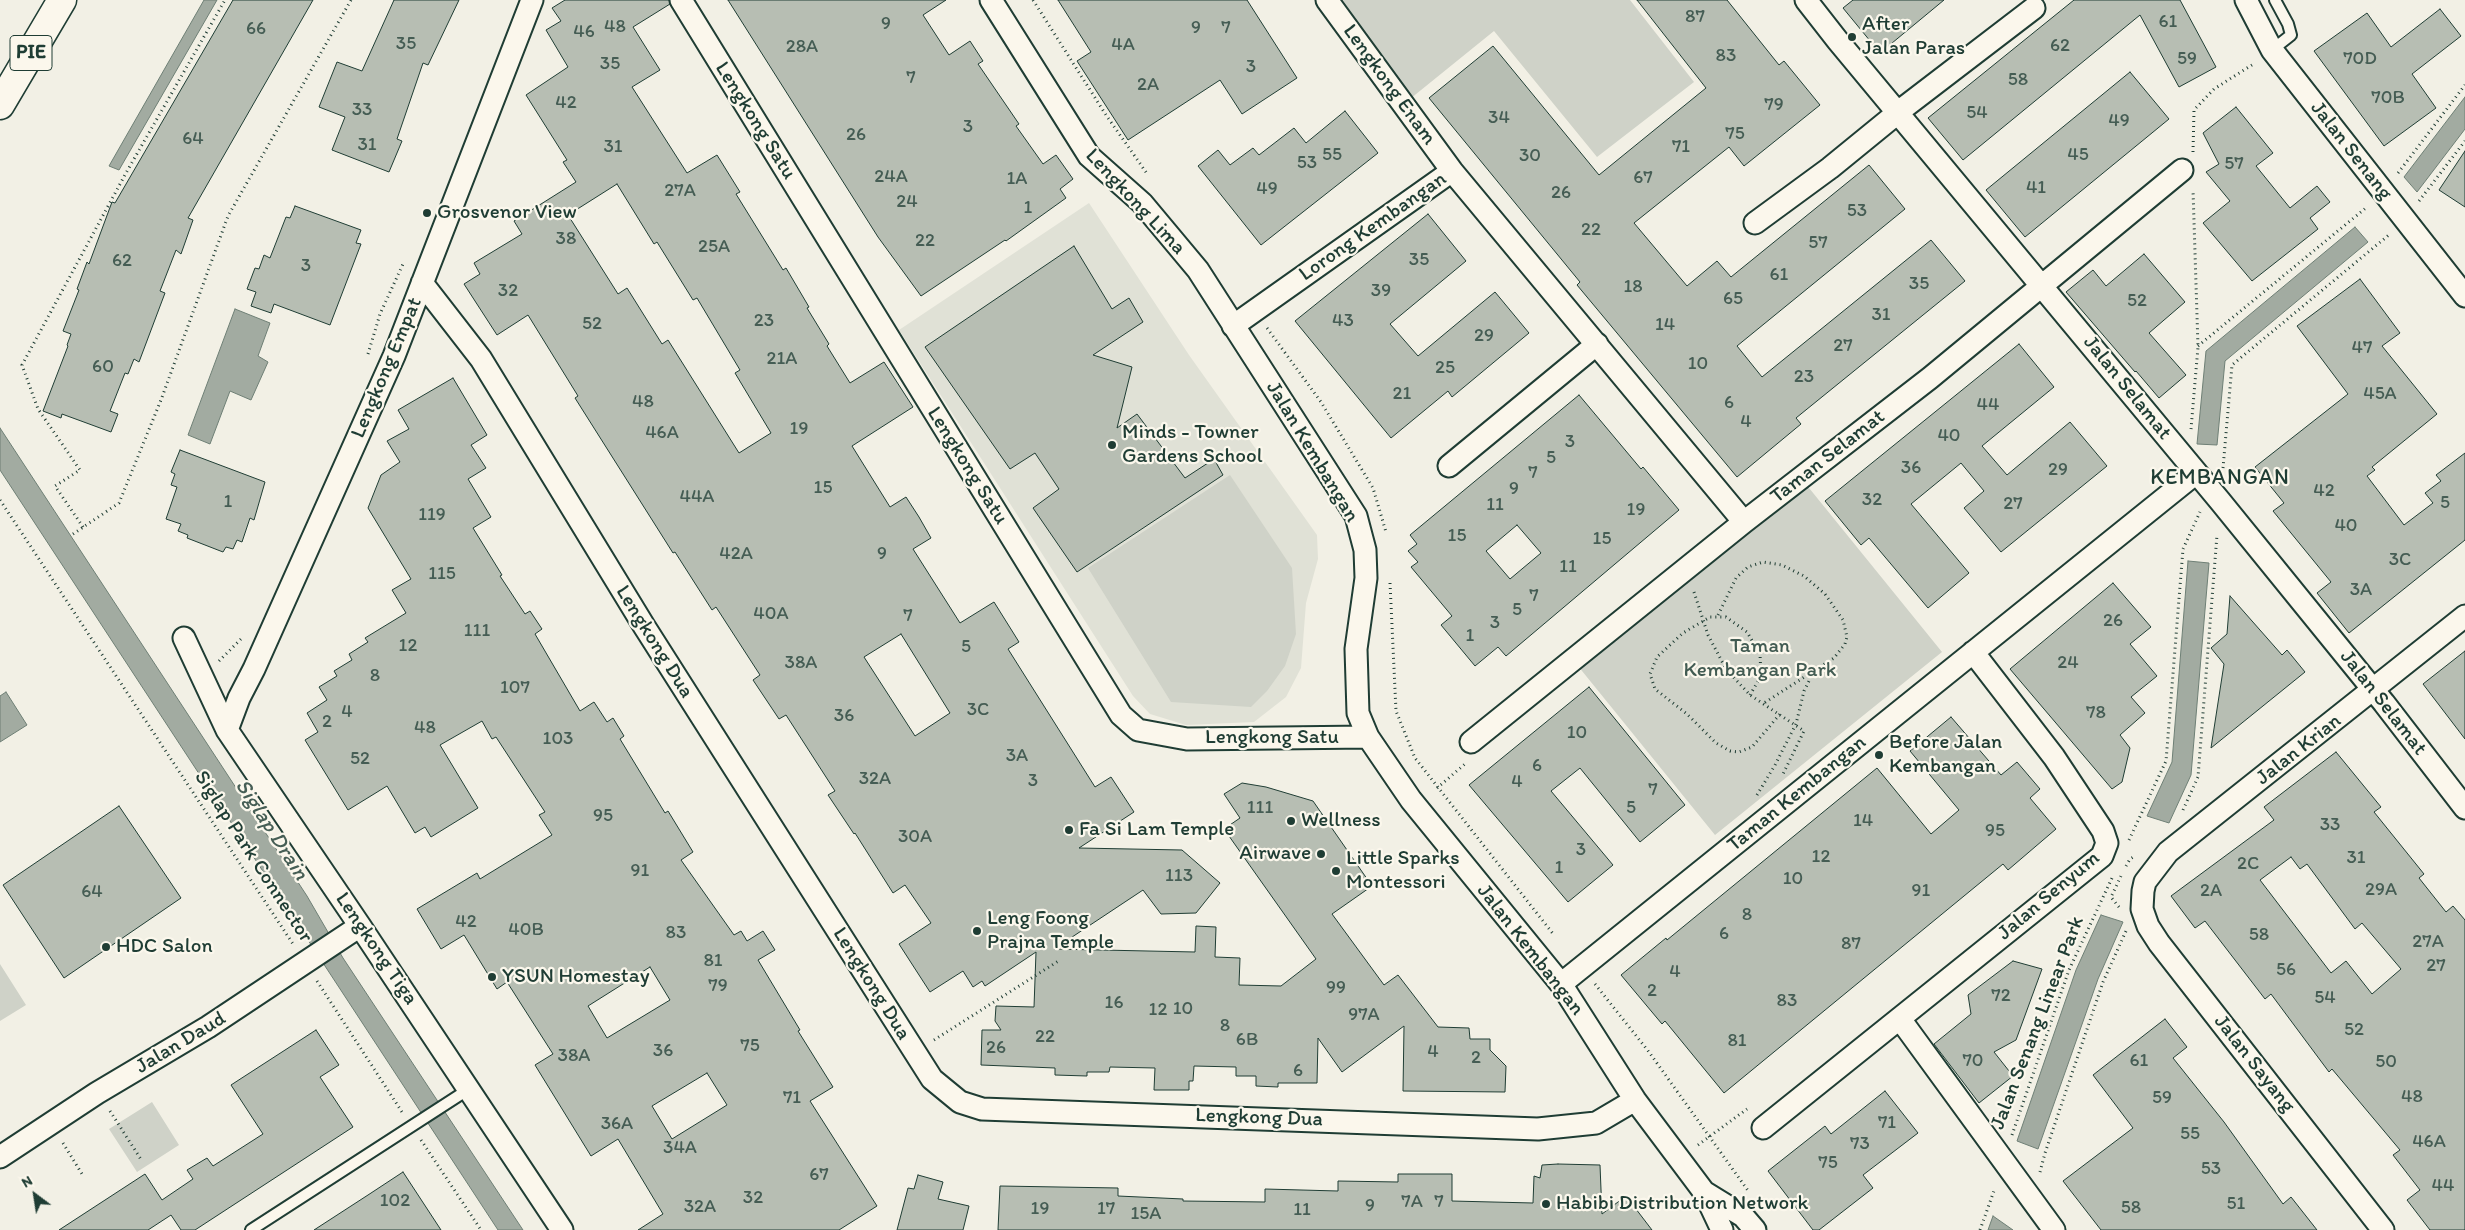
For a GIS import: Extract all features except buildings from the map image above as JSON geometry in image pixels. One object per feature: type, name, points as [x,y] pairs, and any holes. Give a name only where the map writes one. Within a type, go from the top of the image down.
[{"type":"highway","name":"PIE","points":[[0,105],[62,0]]},
{"type":"street","name":"Lengkong Empat","points":[[227,730],[239,698],[254,669],[394,356],[532,0]]},
{"type":"street","name":"Lengkong Satu","points":[[681,0],[1121,715],[1138,730],[1186,739],[1368,737]]},
{"type":"street","name":"Lengkong Lima","points":[[991,0],[1089,156],[1142,203],[1170,236],[1198,270],[1233,326]]},
{"type":"street","name":"Lengkong Enam","points":[[1327,0],[1452,171]]},
{"type":"street","name":"Jalan Selamat","points":[[1806,0],[1898,114],[2217,497],[2374,690],[2465,808]]},
{"type":"street","name":"Jalan Senang","points":[[2246,0],[2272,50],[2465,296]]},
{"type":"street","points":[[1755,223],[1830,168],[2034,8]]},
{"type":"street","name":"Taman Selamat","points":[[1471,742],[1744,522],[1930,378],[2043,286],[2188,162]]},
{"type":"street","name":"Lorong Kembangan","points":[[1233,326],[1452,171],[1744,522]]},
{"type":"street","name":"Lengkong Dua","points":[[422,283],[481,359],[644,626],[932,1080],[960,1102],[982,1109],[1538,1129],[1596,1123],[1635,1100]]},
{"type":"street","name":"Jalan Kembangan","points":[[1233,326],[1356,516],[1365,550],[1366,578],[1356,649],[1358,713],[1368,737],[1411,800],[1561,984],[1635,1100],[1704,1192],[1722,1230]]},
{"type":"street","points":[[1449,466],[1597,344]]},
{"type":"street","name":"Taman Kembangan","points":[[1561,984],[2196,473]]},
{"type":"street","name":"Jalan Krian","points":[[2144,887],[2168,852],[2465,616]]},
{"type":"street","name":"Lengkong Tiga","points":[[184,638],[227,730],[562,1230]]},
{"type":"street","name":"Jalan Senyum","points":[[1767,1125],[2102,856],[2107,843],[2104,831],[2054,757],[1973,652]]},
{"type":"street","name":"Jalan Sayang","points":[[2144,887],[2142,909],[2148,926],[2159,943],[2383,1230]]},
{"type":"street","name":"Jalan Daud","points":[[0,1157],[97,1093],[208,1027],[360,926]]},
{"type":"street","points":[[1900,1020],[2054,1230]]},
{"type":"street","name":"Jalan Kembangan","points":[[1704,1192],[1744,1216],[1755,1230]]},
{"type":"lane","points":[[2272,50],[2291,35],[2288,24],[2275,0]]},
{"type":"lane","points":[[251,1230],[469,1089]]},
{"type":"path","points":[[83,527],[55,486],[80,470],[38,409],[22,365],[126,173],[226,0]]},
{"type":"path","points":[[73,534],[119,503],[161,400],[228,216],[351,0]]},
{"type":"path","points":[[1033,0],[1106,115],[1153,183]]},
{"type":"path","points":[[2188,162],[2194,110],[2214,89],[2243,71]]},
{"type":"path","points":[[2198,347],[2383,193],[2465,85]]},
{"type":"path","points":[[2181,813],[2198,777],[2217,497],[2221,486],[2232,365],[2405,220],[2465,141]]},
{"type":"path","points":[[2190,438],[2198,347],[2193,188]]},
{"type":"path","points":[[367,357],[380,314],[404,262]]},
{"type":"path","points":[[1254,310],[1321,402],[1373,488],[1385,523],[1387,540]]},
{"type":"path","points":[[2127,846],[2166,761],[2183,549],[2205,502],[2217,497]]},
{"type":"path","name":"Siglap Park Connector","points":[[0,500],[481,1230]]},
{"type":"path","points":[[1718,616],[1729,589],[1748,567],[1763,562],[1774,563],[1793,570],[1825,594],[1846,627],[1847,636],[1842,650],[1829,662],[1764,704]]},
{"type":"path","points":[[1687,568],[1702,620],[1716,652],[1726,669],[1750,696],[1796,724],[1804,731],[1781,777]]},
{"type":"path","points":[[1390,577],[1396,711],[1416,758],[1467,827],[1649,1052],[1754,1199]]},
{"type":"path","points":[[1750,696],[1761,676],[1760,654],[1747,632],[1733,621],[1718,616],[1702,620],[1670,643],[1657,657],[1650,674],[1655,690],[1687,714],[1716,743],[1735,752],[1745,750],[1756,743],[1780,714]]},
{"type":"path","points":[[203,677],[244,636]]},
{"type":"path","points":[[1755,798],[1775,765],[1796,724],[1804,691],[1814,672]]},
{"type":"path","points":[[2126,867],[2130,858],[2137,854]]},
{"type":"path","name":"Jalan Senang Linear Park","points":[[1980,1230],[2069,970],[2115,871],[2122,875]]},
{"type":"path","points":[[2120,909],[2111,897],[2122,875],[2144,887]]},
{"type":"path","points":[[2032,1202],[2045,1153],[2103,982],[2126,930]]},
{"type":"path","points":[[914,1052],[1060,960]]},
{"type":"path","points":[[97,1093],[142,1161]]},
{"type":"path","points":[[1679,1160],[1751,1107],[1763,1111],[1767,1125]]},
{"type":"path","points":[[51,1123],[82,1174]]},
{"type":"shaded area","points":[[204,0],[217,0],[119,170],[109,166]]},
{"type":"shaded area","points":[[2465,97],[2465,129],[2417,192],[2404,177]]},
{"type":"shaded area","name":"Minds - Towner Gardens School","points":[[1089,203],[1189,355],[1317,535],[1318,559],[1306,603],[1301,668],[1286,697],[1254,722],[1186,725],[1150,714],[1133,696],[899,330]]},
{"type":"shaded area","points":[[2355,227],[2368,242],[2225,361],[2217,445],[2197,444],[2206,351]]},
{"type":"shaded area","points":[[235,309],[270,323],[258,356],[268,362],[251,400],[230,391],[210,444],[188,435]]},
{"type":"shaded area","points":[[0,428],[307,896],[343,958],[523,1230],[498,1230],[0,470]]},
{"type":"shaded area","points":[[2188,561],[2209,563],[2191,775],[2169,823],[2147,816],[2172,762]]},
{"type":"shaded area","points":[[6,692],[27,725],[0,742],[0,696]]},
{"type":"shaded area","points":[[2101,915],[2123,922],[2098,979],[2038,1149],[2017,1141],[2076,970]]},
{"type":"shaded area","points":[[1993,1216],[2013,1230],[1988,1230]]},
{"type":"green space","points":[[1325,0],[1630,0],[1694,82],[1597,157],[1494,31],[1405,103]]},
{"type":"green space","points":[[1230,475],[1292,568],[1296,634],[1285,666],[1267,691],[1251,707],[1171,702],[1088,568]]},
{"type":"green space","name":"Taman Kembangan Park","points":[[1805,483],[1942,652],[1715,835],[1578,666]]},
{"type":"green space","points":[[0,964],[26,1005],[0,1021]]},
{"type":"green space","points":[[152,1102],[179,1145],[137,1172],[109,1129]]},
{"type":"place","name":"After Jalan Paras","points":[[1852,37]]},
{"type":"place","name":"Grosvenor View","points":[[427,213]]},
{"type":"place","name":"Minds - Towner Gardens School","points":[[1112,445]]},
{"type":"place","name":"Before Jalan Kembangan","points":[[1879,755]]},
{"type":"place","name":"Wellness","points":[[1291,821]]},
{"type":"place","name":"Fa Si Lam Temple","points":[[1069,830]]},
{"type":"place","name":"Airwave","points":[[1321,854]]},
{"type":"place","name":"Little Sparks Montessori","points":[[1336,871]]},
{"type":"place","name":"Leng Foong Prajna Temple","points":[[977,931]]},
{"type":"place","name":"HDC Salon","points":[[106,947]]},
{"type":"place","name":"YSUN Homestay","points":[[492,977]]},
{"type":"place","name":"Habibi Distribution Network","points":[[1546,1204]]},
{"type":"district","name":"KEMBANGAN","points":[[2220,478]]},
{"type":"water label","name":"Siglap Drain","points":[[271,830]]}]
